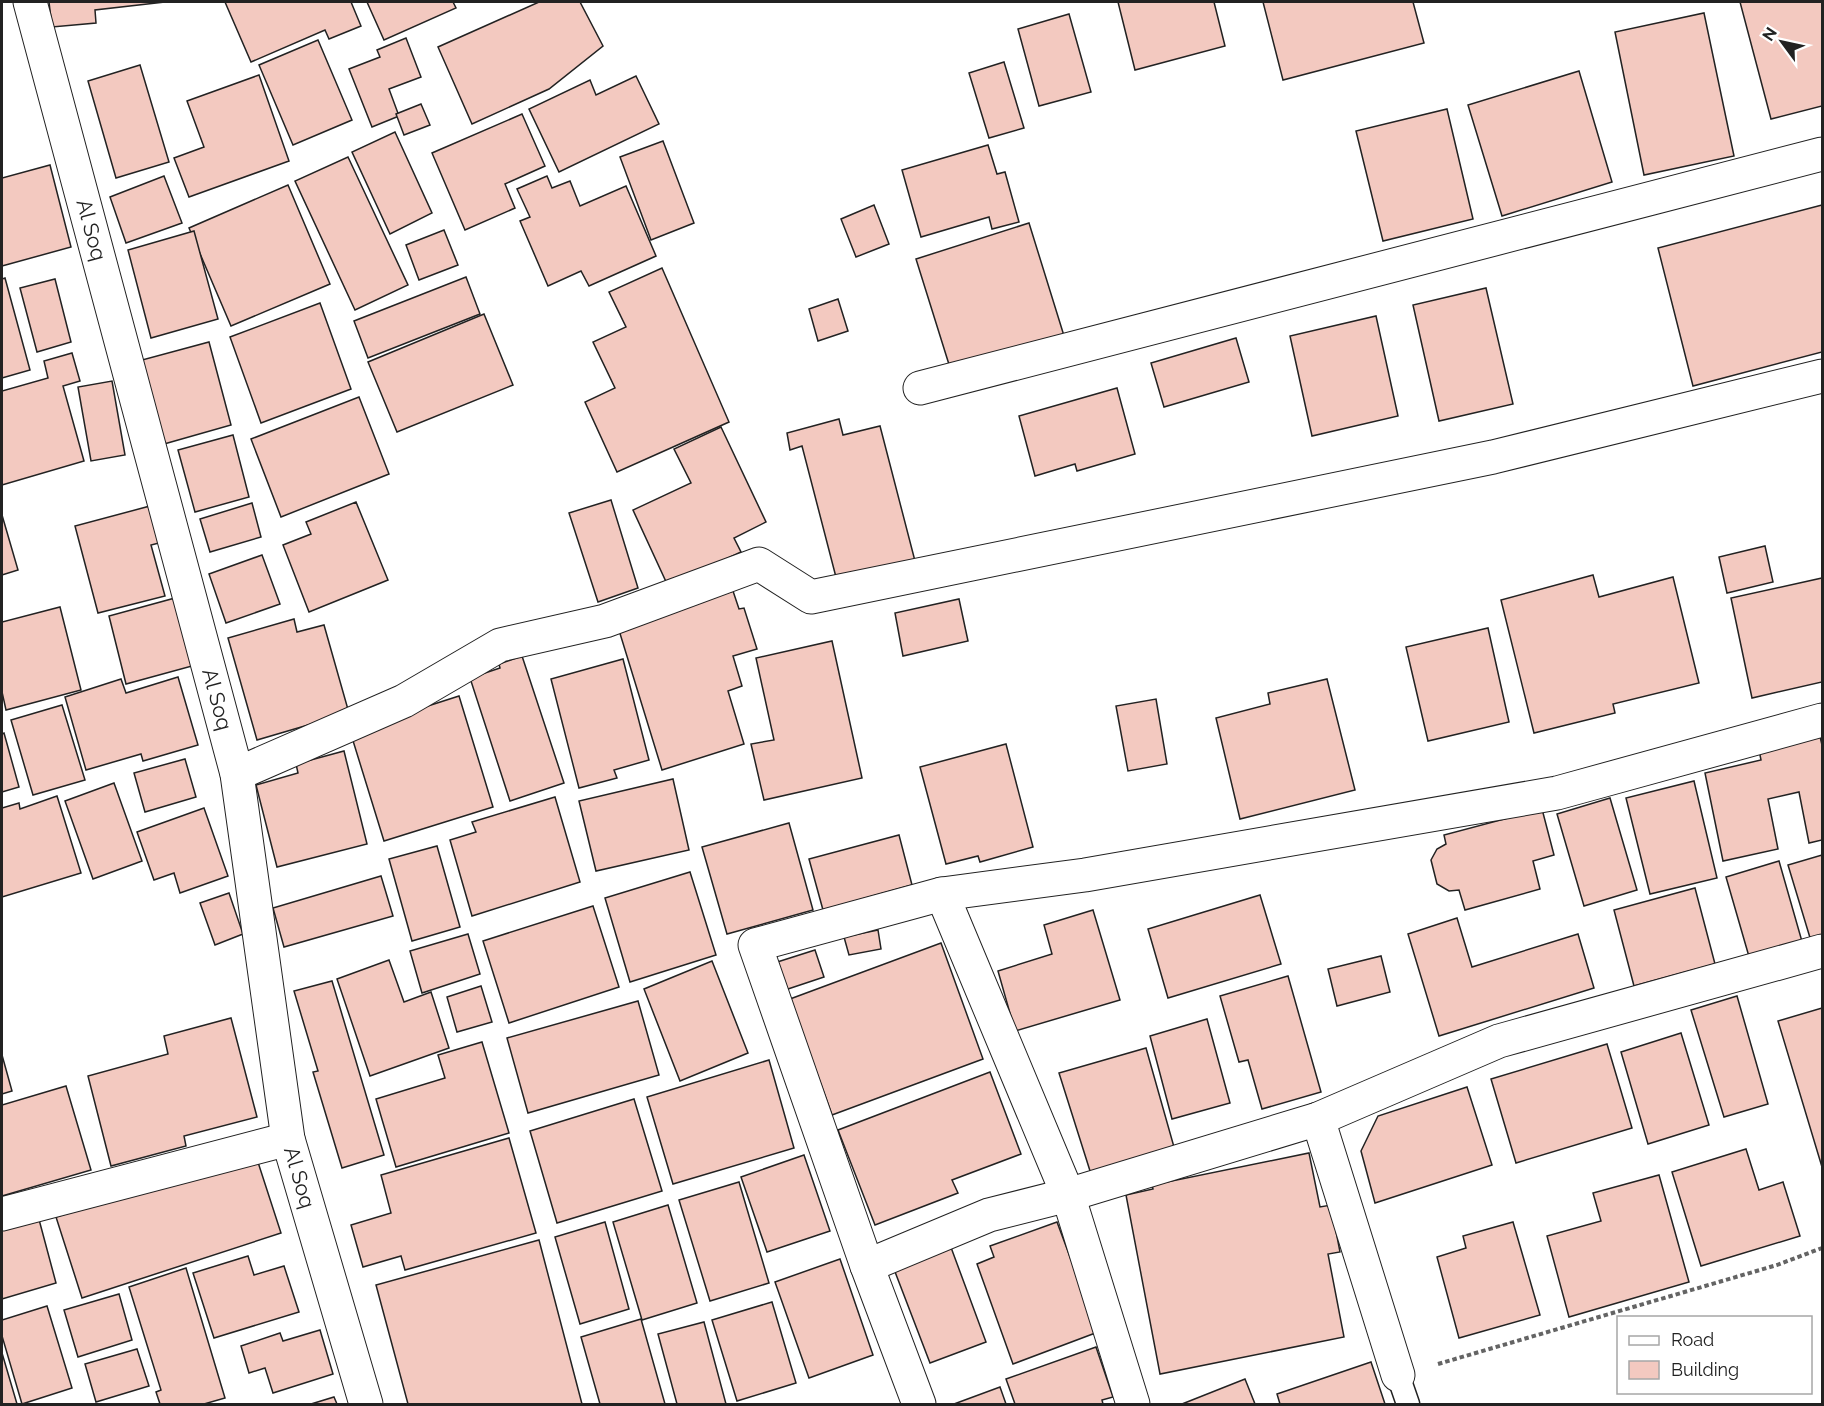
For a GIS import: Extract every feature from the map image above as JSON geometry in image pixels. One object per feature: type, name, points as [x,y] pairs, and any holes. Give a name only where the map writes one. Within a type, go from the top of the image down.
[{"type":"street","name":"Al Soq","points":[[30,2],[237,774],[288,1139],[366,1404]]},
{"type":"street","points":[[920,388],[1822,154]]},
{"type":"street","points":[[237,774],[404,701],[500,645],[605,621],[759,564],[811,597],[1493,458],[1822,376]]},
{"type":"street","points":[[919,1404],[867,1266],[755,945],[942,894],[1085,875],[1557,793],[1822,720]]},
{"type":"street","points":[[942,894],[1068,1195],[1133,1404]]},
{"type":"street","points":[[867,1266],[989,1215],[1068,1195],[1318,1119],[1499,1041],[1822,951]]},
{"type":"street","points":[[1318,1119],[1403,1390]]},
{"type":"street","points":[[2,1214],[288,1139]]},
{"type":"path","points":[[1626,1316],[1777,1266],[1822,1248]]},
{"type":"path","points":[[1403,1390],[1617,1319]]},
{"type":"building","points":[[49,2],[165,2],[95,10],[96,23],[52,27]]},
{"type":"building","points":[[225,2],[351,2],[361,26],[329,39],[325,30],[251,62]]},
{"type":"building","points":[[367,2],[453,2],[456,8],[384,40]]},
{"type":"building","points":[[539,2],[580,2],[603,46],[549,89],[472,124],[438,47]]},
{"type":"building","points":[[1118,2],[1214,2],[1225,46],[1135,70]]},
{"type":"building","points":[[1263,2],[1413,2],[1424,43],[1283,80]]},
{"type":"building","points":[[1740,2],[1822,2],[1822,106],[1771,119]]},
{"type":"building","points":[[1704,13],[1734,156],[1644,175],[1615,32]]},
{"type":"building","points":[[1069,14],[1091,92],[1039,106],[1018,29]]},
{"type":"building","points":[[406,38],[421,77],[389,89],[399,116],[372,127],[349,69],[380,57],[377,50]]},
{"type":"building","points":[[318,40],[352,120],[293,145],[259,65]]},
{"type":"building","points":[[1004,62],[1024,128],[989,138],[969,73]]},
{"type":"building","points":[[140,65],[169,162],[116,178],[88,81]]},
{"type":"building","points":[[1579,71],[1612,182],[1502,216],[1468,105]]},
{"type":"building","points":[[259,75],[289,161],[189,197],[174,158],[204,147],[187,101]]},
{"type":"building","points":[[636,76],[659,124],[559,172],[529,109],[590,80],[596,95]]},
{"type":"building","points":[[421,104],[430,125],[404,135],[396,114]]},
{"type":"building","points":[[1447,109],[1473,219],[1383,241],[1356,131]]},
{"type":"building","points":[[522,114],[545,166],[505,184],[515,208],[465,230],[432,153]]},
{"type":"building","points":[[395,132],[432,213],[390,234],[352,152]]},
{"type":"building","points":[[663,141],[694,223],[651,240],[620,157]]},
{"type":"building","points":[[988,145],[997,174],[1005,172],[1019,222],[992,229],[989,217],[921,237],[902,170]]},
{"type":"building","points":[[348,157],[408,285],[355,310],[295,181]]},
{"type":"building","points":[[50,165],[71,247],[2,266],[2,178]]},
{"type":"building","points":[[164,176],[182,223],[126,243],[110,197]]},
{"type":"building","points":[[547,176],[552,188],[570,181],[580,206],[626,186],[656,256],[589,286],[581,271],[548,286],[520,221],[530,217],[517,189]]},
{"type":"building","points":[[288,185],[330,284],[231,326],[189,228]]},
{"type":"building","points":[[874,205],[889,244],[856,257],[841,219]]},
{"type":"building","points":[[1822,205],[1822,352],[1693,386],[1658,248]]},
{"type":"building","points":[[1029,223],[1065,339],[952,374],[916,259]]},
{"type":"building","points":[[444,230],[458,265],[419,280],[406,245]]},
{"type":"building","points":[[194,231],[218,319],[151,338],[128,250]]},
{"type":"building","points":[[662,268],[729,422],[617,472],[585,402],[615,388],[593,342],[626,327],[609,292]]},
{"type":"building","points":[[466,277],[480,314],[368,358],[354,321]]},
{"type":"building","points":[[5,278],[30,370],[2,378],[2,279]]},
{"type":"building","points":[[55,279],[71,342],[37,352],[20,288]]},
{"type":"building","points":[[1486,288],[1513,404],[1439,421],[1413,305]]},
{"type":"building","points":[[838,299],[848,331],[818,341],[809,309]]},
{"type":"building","points":[[320,303],[351,389],[261,423],[230,337]]},
{"type":"building","points":[[484,314],[513,385],[397,432],[368,362]]},
{"type":"building","points":[[1376,316],[1398,416],[1312,436],[1290,336]]},
{"type":"building","points":[[1236,338],[1249,382],[1164,407],[1151,363]]},
{"type":"building","points":[[209,342],[231,425],[157,446],[142,360]]},
{"type":"building","points":[[72,353],[80,381],[63,386],[84,461],[2,485],[2,391],[48,378],[44,361]]},
{"type":"building","points":[[112,381],[125,455],[91,461],[78,387]]},
{"type":"building","points":[[1117,388],[1135,454],[1077,471],[1075,464],[1035,476],[1019,416]]},
{"type":"building","points":[[359,397],[389,474],[281,517],[251,439]]},
{"type":"building","points":[[839,419],[843,435],[880,426],[915,561],[837,581],[802,446],[790,450],[787,433]]},
{"type":"building","points":[[721,427],[766,522],[734,538],[741,552],[668,586],[633,510],[691,483],[674,449]]},
{"type":"building","points":[[233,435],[249,497],[195,512],[178,450]]},
{"type":"building","points":[[611,500],[638,588],[598,602],[569,513]]},
{"type":"building","points":[[356,502],[388,580],[309,612],[283,545],[311,534],[306,522]]},
{"type":"building","points":[[252,503],[261,537],[210,552],[200,519]]},
{"type":"building","points":[[150,506],[159,543],[151,545],[165,596],[98,613],[75,526]]},
{"type":"building","points":[[2,515],[18,570],[2,575]]},
{"type":"building","points":[[1765,546],[1773,582],[1727,593],[1719,557]]},
{"type":"building","points":[[262,555],[280,604],[226,623],[209,574]]},
{"type":"building","points":[[1593,575],[1599,597],[1673,577],[1699,683],[1613,704],[1615,713],[1534,733],[1501,600]]},
{"type":"building","points":[[1822,578],[1822,682],[1752,698],[1731,598]]},
{"type":"building","points":[[733,591],[739,609],[744,608],[757,649],[733,656],[742,686],[728,691],[744,744],[662,770],[618,627]]},
{"type":"building","points":[[175,598],[192,666],[126,684],[109,616]]},
{"type":"building","points":[[959,599],[968,641],[903,656],[895,613]]},
{"type":"building","points":[[60,607],[81,690],[6,710],[2,692],[2,622]]},
{"type":"building","points":[[294,619],[297,632],[324,625],[349,713],[257,740],[228,638]]},
{"type":"building","points":[[1488,628],[1509,722],[1428,741],[1406,647]]},
{"type":"building","points":[[832,641],[862,778],[764,800],[751,744],[774,740],[756,658]]},
{"type":"building","points":[[522,656],[564,783],[510,801],[470,678],[500,668],[499,664]]},
{"type":"building","points":[[623,659],[649,760],[614,770],[617,778],[579,788],[551,679]]},
{"type":"building","points":[[178,677],[198,745],[143,761],[141,754],[86,770],[65,697],[121,679],[126,693]]},
{"type":"building","points":[[1327,679],[1355,790],[1240,819],[1216,718],[1270,704],[1268,693]]},
{"type":"building","points":[[459,696],[493,807],[384,841],[350,731]]},
{"type":"building","points":[[1156,699],[1167,764],[1128,771],[1116,706]]},
{"type":"building","points":[[62,705],[85,780],[33,795],[11,720]]},
{"type":"building","points":[[1819,732],[1822,745],[1822,840],[1809,843],[1799,792],[1768,799],[1778,849],[1723,861],[1705,773],[1761,760],[1758,745]]},
{"type":"building","points":[[4,733],[19,787],[2,792],[2,734]]},
{"type":"building","points":[[1006,744],[1033,847],[980,862],[978,856],[946,864],[920,767]]},
{"type":"building","points":[[344,751],[367,844],[277,867],[256,785],[298,773],[296,764]]},
{"type":"building","points":[[185,759],[196,797],[145,812],[134,773]]},
{"type":"building","points":[[673,779],[689,850],[596,871],[579,801]]},
{"type":"building","points":[[1694,781],[1717,878],[1650,894],[1626,798]]},
{"type":"building","points":[[114,783],[142,861],[93,879],[65,801]]},
{"type":"building","points":[[57,796],[81,873],[2,897],[2,808],[19,803],[20,809]]},
{"type":"building","points":[[555,797],[580,882],[472,916],[450,840],[476,832],[472,822]]},
{"type":"building","points":[[1610,798],[1637,890],[1584,906],[1557,814]]},
{"type":"building","points":[[204,808],[228,876],[180,893],[174,873],[154,880],[137,832]]},
{"type":"building","points":[[1542,809],[1554,855],[1533,861],[1540,889],[1465,910],[1459,890],[1449,891],[1437,884],[1431,860],[1437,849],[1446,844],[1444,835]]},
{"type":"building","points":[[789,823],[813,910],[727,934],[702,847]]},
{"type":"building","points":[[899,835],[912,885],[823,910],[809,859]]},
{"type":"building","points":[[437,846],[460,927],[412,941],[389,859]]},
{"type":"building","points":[[1822,855],[1822,937],[1811,941],[1788,865]]},
{"type":"building","points":[[1779,861],[1803,945],[1750,960],[1726,877]]},
{"type":"building","points":[[690,872],[716,955],[630,982],[605,898]]},
{"type":"building","points":[[381,876],[393,916],[284,947],[273,908]]},
{"type":"building","points":[[1695,888],[1715,964],[1634,986],[1614,910]]},
{"type":"building","points":[[229,893],[243,934],[215,945],[200,903]]},
{"type":"building","points":[[1260,895],[1281,964],[1168,998],[1148,929]]},
{"type":"building","points":[[593,906],[619,987],[509,1023],[483,941]]},
{"type":"building","points":[[1093,910],[1120,1000],[1015,1031],[998,971],[1052,954],[1044,925]]},
{"type":"building","points":[[1457,918],[1472,967],[1578,934],[1594,988],[1439,1036],[1408,934]]},
{"type":"building","points":[[878,930],[881,949],[849,955],[844,937]]},
{"type":"building","points":[[468,934],[480,974],[422,993],[410,951]]},
{"type":"building","points":[[941,943],[983,1059],[832,1115],[790,999]]},
{"type":"building","points":[[815,950],[824,977],[779,992],[771,964]]},
{"type":"building","points":[[1381,956],[1390,992],[1337,1006],[1328,969]]},
{"type":"building","points":[[389,960],[404,1002],[431,992],[449,1048],[370,1076],[337,979]]},
{"type":"building","points":[[712,961],[748,1053],[680,1081],[644,989]]},
{"type":"building","points":[[1288,976],[1321,1092],[1262,1109],[1248,1060],[1239,1062],[1220,996]]},
{"type":"building","points":[[332,981],[384,1155],[342,1168],[313,1072],[318,1071],[294,991]]},
{"type":"building","points":[[481,986],[492,1022],[457,1032],[447,997]]},
{"type":"building","points":[[1737,996],[1768,1104],[1724,1117],[1691,1010]]},
{"type":"building","points":[[638,1001],[659,1075],[528,1113],[507,1038]]},
{"type":"building","points":[[1822,1008],[1822,1167],[1778,1021]]},
{"type":"building","points":[[231,1018],[257,1117],[184,1136],[186,1146],[111,1166],[88,1076],[168,1054],[164,1036]]},
{"type":"building","points":[[1207,1019],[1230,1103],[1172,1119],[1150,1036]]},
{"type":"building","points":[[1681,1033],[1709,1125],[1648,1144],[1621,1052]]},
{"type":"building","points":[[482,1042],[509,1133],[396,1167],[376,1099],[445,1078],[438,1055]]},
{"type":"building","points":[[1607,1044],[1632,1128],[1516,1163],[1491,1079]]},
{"type":"building","points":[[1146,1048],[1174,1147],[1091,1174],[1059,1073]]},
{"type":"building","points":[[2,1055],[12,1091],[2,1094]]},
{"type":"building","points":[[769,1060],[794,1148],[673,1184],[647,1097]]},
{"type":"building","points":[[990,1072],[1021,1154],[952,1180],[958,1193],[875,1225],[838,1130]]},
{"type":"building","points":[[66,1086],[91,1170],[2,1196],[2,1105]]},
{"type":"building","points":[[1467,1087],[1492,1165],[1375,1203],[1361,1151],[1378,1116]]},
{"type":"building","points":[[634,1099],[662,1191],[557,1223],[530,1131]]},
{"type":"building","points":[[509,1138],[536,1233],[405,1270],[401,1256],[363,1267],[351,1225],[391,1213],[381,1175]]},
{"type":"building","points":[[1746,1149],[1759,1190],[1783,1182],[1800,1236],[1701,1266],[1672,1172]]},
{"type":"building","points":[[255,1153],[281,1233],[82,1298],[56,1217]]},
{"type":"building","points":[[1309,1153],[1320,1207],[1331,1205],[1340,1252],[1328,1254],[1344,1337],[1160,1374],[1126,1195],[1153,1189],[1152,1185]]},
{"type":"building","points":[[804,1155],[830,1231],[767,1252],[741,1177]]},
{"type":"building","points":[[1659,1175],[1689,1282],[1569,1317],[1547,1236],[1601,1221],[1593,1193]]},
{"type":"building","points":[[739,1182],[769,1283],[710,1301],[679,1200]]},
{"type":"building","points":[[668,1205],[697,1303],[642,1320],[613,1222]]},
{"type":"building","points":[[37,1212],[56,1283],[2,1299],[2,1222]]},
{"type":"building","points":[[605,1222],[629,1309],[580,1324],[555,1237]]},
{"type":"building","points":[[1057,1222],[1098,1332],[1013,1364],[977,1264],[994,1257],[990,1246]]},
{"type":"building","points":[[1513,1222],[1540,1315],[1459,1338],[1437,1257],[1466,1248],[1463,1236]]},
{"type":"building","points":[[539,1240],[582,1404],[408,1404],[376,1285]]},
{"type":"building","points":[[949,1242],[986,1342],[930,1363],[892,1264]]},
{"type":"building","points":[[248,1256],[254,1275],[284,1266],[299,1312],[214,1338],[193,1273]]},
{"type":"building","points":[[840,1259],[873,1355],[809,1378],[775,1282]]},
{"type":"building","points":[[186,1268],[225,1398],[204,1404],[160,1404],[156,1392],[161,1390],[129,1287]]},
{"type":"building","points":[[119,1294],[132,1340],[78,1357],[64,1310]]},
{"type":"building","points":[[772,1302],[796,1383],[737,1401],[712,1320]]},
{"type":"building","points":[[47,1306],[72,1388],[22,1404],[2,1336],[2,1320]]},
{"type":"building","points":[[641,1319],[665,1404],[600,1404],[581,1337]]},
{"type":"building","points":[[704,1322],[726,1404],[677,1404],[658,1334]]},
{"type":"building","points":[[320,1330],[333,1374],[273,1393],[265,1368],[249,1373],[241,1346],[280,1333],[283,1341]]},
{"type":"building","points":[[1096,1347],[1113,1397],[1102,1400],[1103,1404],[1015,1404],[1006,1379]]},
{"type":"building","points":[[137,1349],[149,1386],[96,1402],[85,1364]]},
{"type":"building","points":[[2,1353],[17,1404],[2,1404]]},
{"type":"building","points":[[1371,1362],[1385,1404],[1280,1404],[1277,1394]]},
{"type":"building","points":[[1245,1379],[1255,1404],[1182,1404]]},
{"type":"building","points":[[1000,1387],[1006,1404],[954,1404]]},
{"type":"building","points":[[334,1397],[337,1404],[311,1404]]}]
